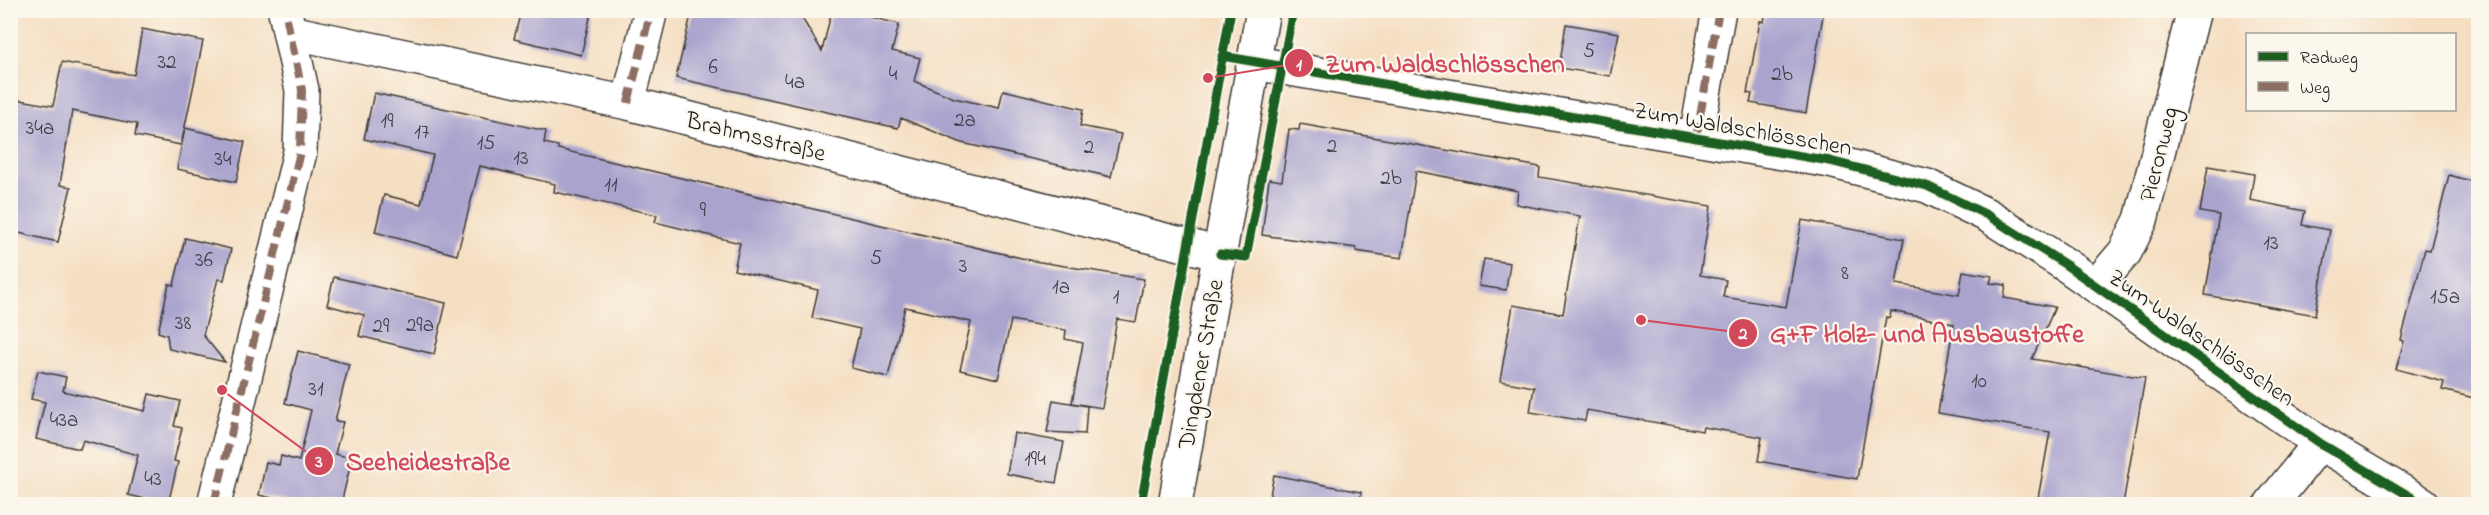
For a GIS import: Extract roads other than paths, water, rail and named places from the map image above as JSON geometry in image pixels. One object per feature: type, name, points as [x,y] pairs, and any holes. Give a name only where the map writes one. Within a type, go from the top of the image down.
[{"type":"street","points":[[628,103],[651,10]]},
{"type":"street","name":"Dingdener Straße","points":[[1175,504],[1263,10]]},
{"type":"street","points":[[1696,138],[1719,10]]},
{"type":"street","name":"Pieronweg","points":[[2096,286],[2125,252],[2141,220],[2194,10]]},
{"type":"street","points":[[214,504],[300,152],[302,90],[287,21]]},
{"type":"street","name":"Brahmsstraße","points":[[287,21],[628,103],[1220,254]]},
{"type":"street","name":"Zum Waldschlösschen","points":[[1254,63],[1830,161],[1927,186],[1988,215],[2096,286],[2320,443],[2423,504]]},
{"type":"street","points":[[2271,504],[2320,443]]},
{"type":"place","name":"Zum Waldschlösschen","points":[[1208,78]]},
{"type":"place","name":"G+F Holz- und Ausbaustoffe","points":[[1641,320]]},
{"type":"place","name":"Seeheidestraße","points":[[222,390]]}]
